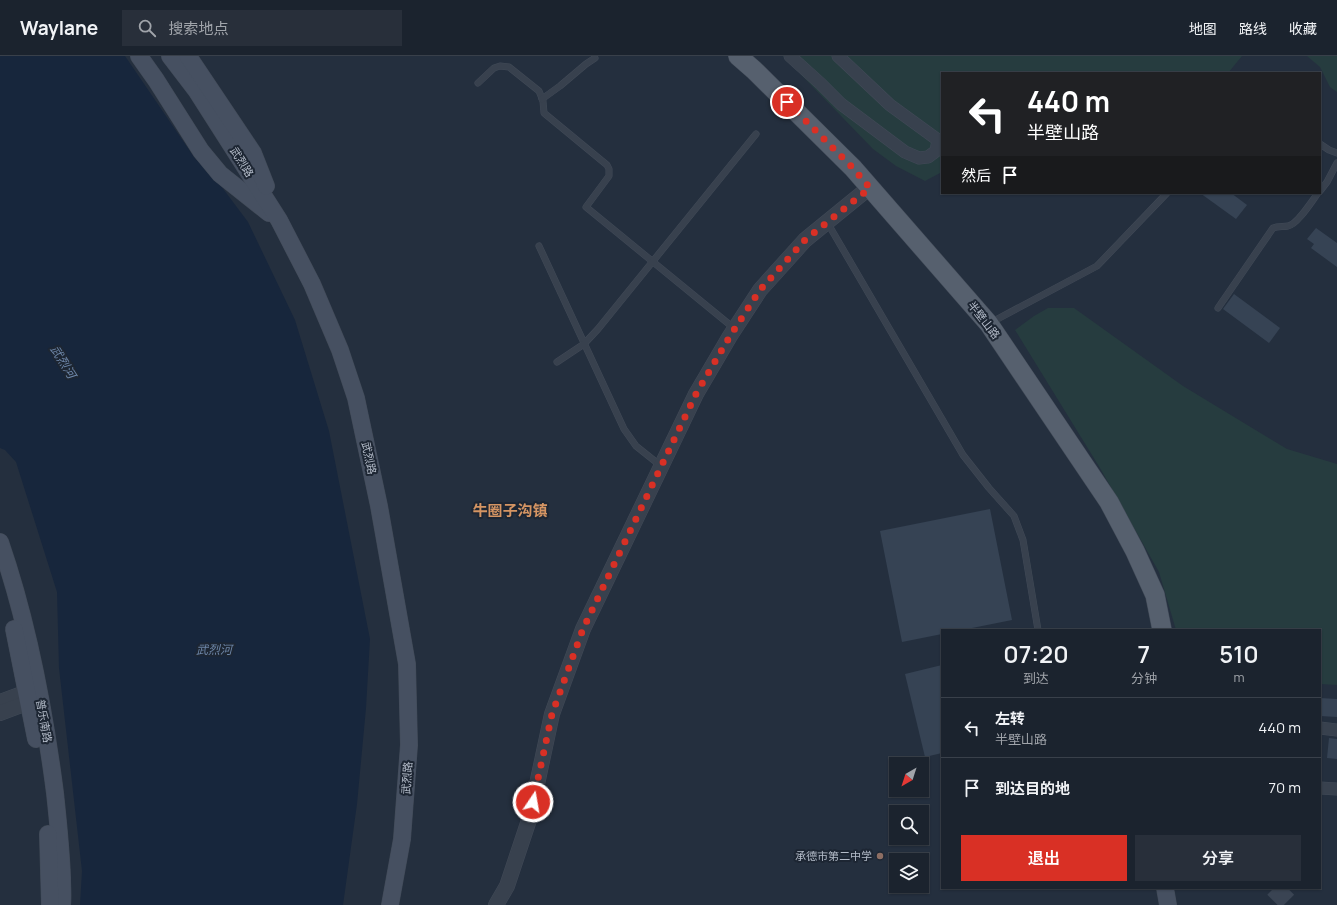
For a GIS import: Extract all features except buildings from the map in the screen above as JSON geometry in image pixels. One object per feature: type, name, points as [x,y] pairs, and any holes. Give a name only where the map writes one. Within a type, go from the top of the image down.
[{"type":"main road","points":[[139,56],[201,151],[220,174],[279,220]]},
{"type":"main road","name":"武烈路","points":[[170,56],[196,90],[279,220],[312,284],[340,350],[356,398],[379,506],[407,664],[409,745],[402,839],[390,905]]},
{"type":"main road","points":[[188,56],[253,153],[279,220]]},
{"type":"main road","name":"半壁山路","points":[[738,56],[847,162],[989,324],[1109,502],[1135,551],[1155,595],[1162,629]]},
{"type":"main road","name":"普乐南路","points":[[0,542],[24,621],[48,831],[50,905]]},
{"type":"main road","name":"普乐南路","points":[[0,581],[51,760],[59,826],[62,868],[62,905]]},
{"type":"main road","points":[[1165,889],[1168,905]]},
{"type":"street","points":[[790,56],[822,84],[841,104],[905,152],[919,158],[928,157],[936,151],[938,140],[890,105],[838,56]]},
{"type":"street","points":[[496,905],[507,886],[530,817],[552,714],[583,629],[696,394],[760,290],[805,240],[870,188]]},
{"type":"street","points":[[0,702],[33,695]]},
{"type":"street","points":[[0,713],[33,695]]},
{"type":"street","points":[[1321,728],[1337,730]]},
{"type":"street","points":[[1321,788],[1337,789]]},
{"type":"lane","points":[[542,99],[595,58]]},
{"type":"lane","points":[[478,83],[494,68],[500,66],[509,67],[539,91],[544,113],[607,165],[609,176],[586,206],[735,329]]},
{"type":"lane","points":[[557,362],[584,344],[598,329],[756,134]]},
{"type":"lane","points":[[1321,145],[1337,153]]},
{"type":"lane","points":[[1321,190],[1327,182],[1337,163]]},
{"type":"lane","points":[[989,324],[1097,266],[1166,194]]},
{"type":"lane","points":[[1218,308],[1273,228],[1280,225],[1289,226],[1295,223],[1317,194]]},
{"type":"lane","points":[[827,222],[963,455],[1014,516],[1023,540],[1038,629]]},
{"type":"lane","points":[[539,246],[624,429],[636,446],[661,466]]},
{"type":"green space","points":[[783,56],[1242,56],[1229,72],[941,72],[941,173],[925,181],[896,166],[873,149]]},
{"type":"green space","points":[[1307,56],[1337,56],[1337,92],[1330,87],[1320,67]]},
{"type":"green space","points":[[1048,308],[1074,308],[1183,386],[1287,449],[1337,464],[1337,685],[1321,684],[1321,629],[1176,629],[1159,572],[1100,468],[1015,330]]},
{"type":"water","name":"武烈河","points":[[0,56],[125,56],[194,157],[218,182],[248,222],[295,320],[329,431],[370,639],[366,708],[357,804],[343,905],[80,905],[82,871],[59,668],[57,592],[16,462],[5,450],[0,448]]},
{"type":"tunnel","points":[[1275,889],[1291,905]]},
{"type":"place","name":"承德市第二中学","points":[[880,856]]},
{"type":"district","name":"牛圈子沟镇","points":[[510,511]]},
{"type":"route","points":[[533,802],[552,714],[583,629],[696,394],[730,336],[760,290],[805,240],[870,188],[853,168],[787,102]]}]
